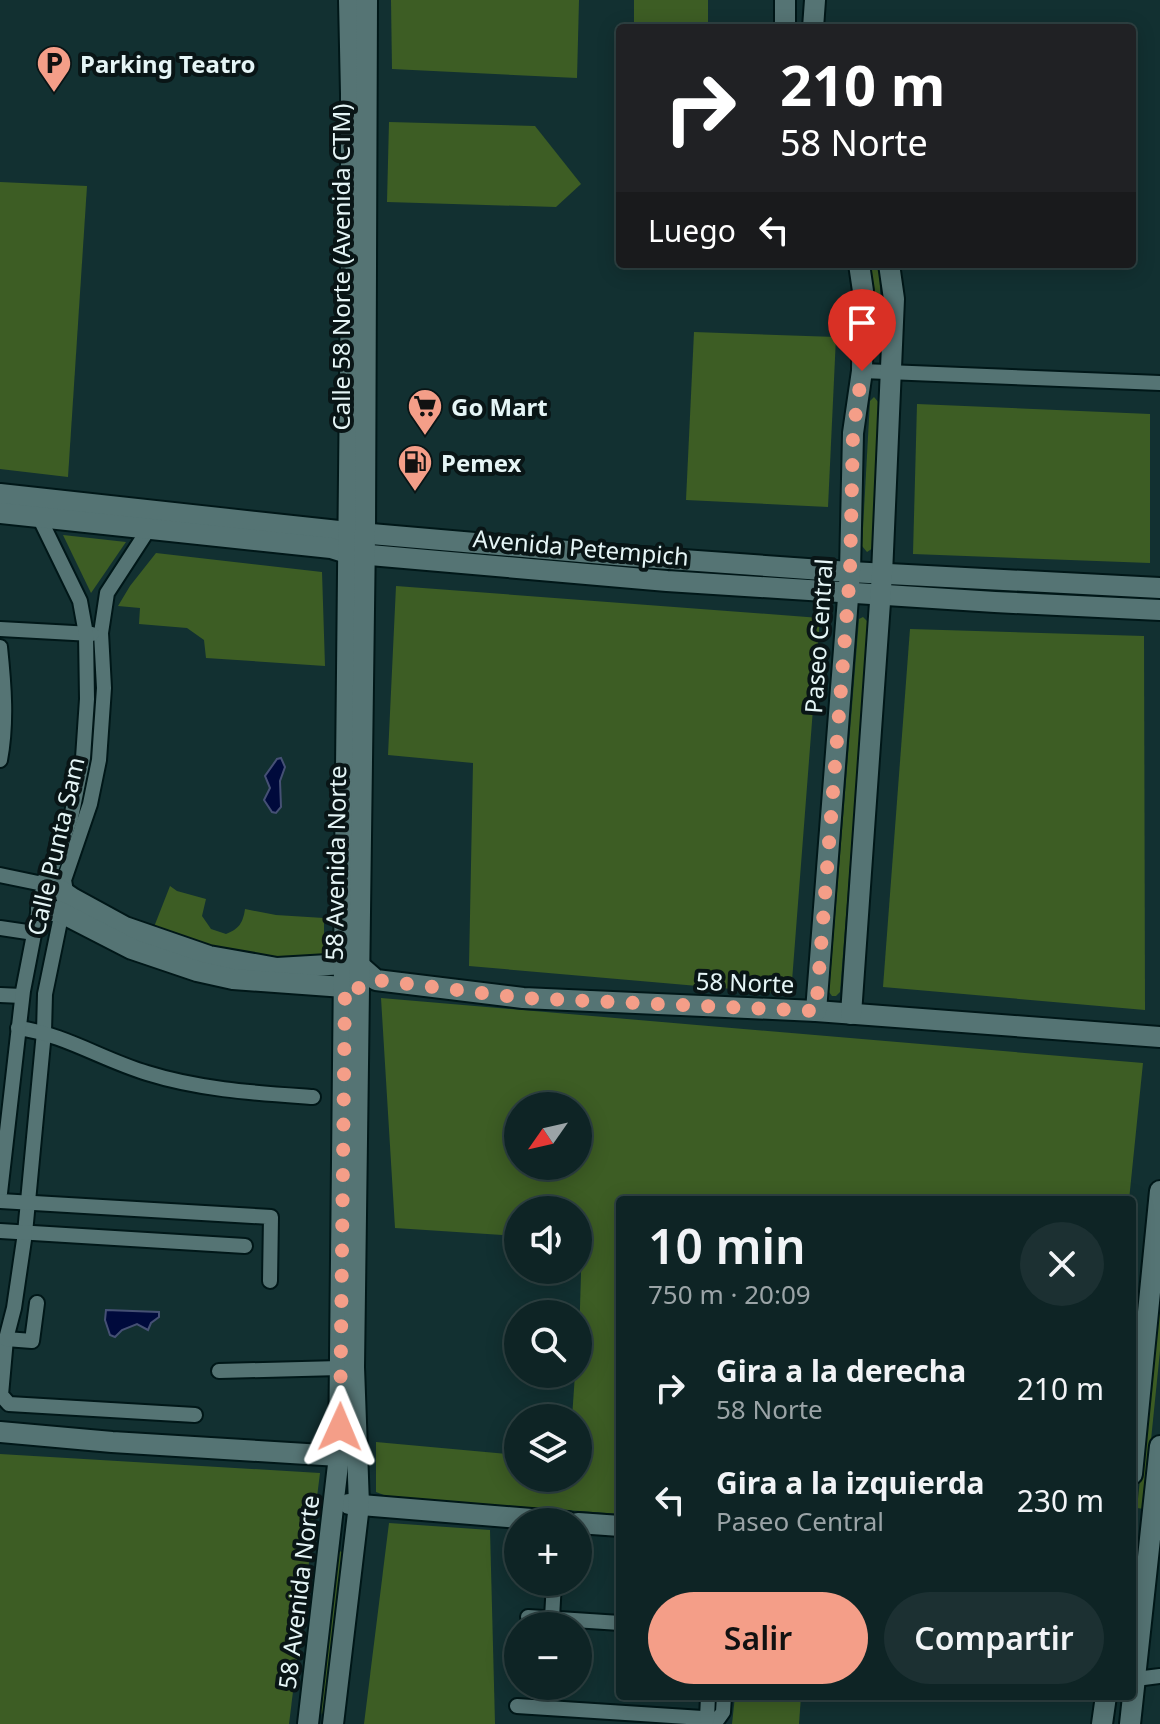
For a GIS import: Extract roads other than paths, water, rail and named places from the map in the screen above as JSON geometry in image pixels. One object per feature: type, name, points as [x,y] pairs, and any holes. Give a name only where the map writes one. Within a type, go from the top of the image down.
[{"type":"main road","name":"Calle 58 Norte (Avenida CTM)","points":[[349,0],[356,543]]},
{"type":"main road","name":"Calle 58 Norte (Avenida CTM)","points":[[356,543],[367,0]]},
{"type":"main road","points":[[785,0],[785,24]]},
{"type":"main road","points":[[813,24],[815,0]]},
{"type":"main road","name":"Paseo Central","points":[[816,1011],[849,582],[853,433],[862,371],[863,291],[860,268]]},
{"type":"main road","points":[[851,1014],[882,584],[894,299],[890,268]]},
{"type":"main road","name":"Avenida Petempich","points":[[0,494],[356,543],[882,584],[1160,588]]},
{"type":"main road","name":"Avenida Petempich","points":[[0,513],[331,548],[356,543]]},
{"type":"main road","name":"58 Avenida Norte","points":[[333,1724],[359,1505],[354,1367],[360,985],[352,965],[356,543]]},
{"type":"main road","name":"Avenida Petempich","points":[[882,584],[995,602],[1160,610]]},
{"type":"main road","name":"58 Norte","points":[[47,881],[56,904],[132,949],[197,971],[352,965]]},
{"type":"main road","points":[[352,965],[360,985]]},
{"type":"main road","name":"58 Norte","points":[[233,971],[523,998],[816,1011],[1160,1037]]},
{"type":"main road","name":"58 Avenida Norte","points":[[308,1724],[336,1503],[360,985]]},
{"type":"main road","points":[[1136,1434],[1160,1191]]},
{"type":"main road","points":[[0,1432],[339,1456]]},
{"type":"main road","points":[[1136,1679],[1160,1446]]},
{"type":"main road","points":[[336,1503],[504,1517]]},
{"type":"main road","points":[[592,1524],[616,1526]]},
{"type":"main road","points":[[1102,1724],[1105,1700]]},
{"type":"main road","points":[[1130,1724],[1133,1700]]},
{"type":"street","points":[[862,371],[1160,383]]},
{"type":"street","name":"Calle Punta Sam","points":[[39,517],[93,634],[104,688],[99,760],[90,804],[56,904],[45,994],[25,1233],[7,1308],[1,1395],[9,1404],[195,1415]]},
{"type":"street","name":"Calle Punta Sam","points":[[47,881],[71,818],[83,758],[93,634],[107,593],[148,530]]},
{"type":"street","points":[[0,629],[93,634]]},
{"type":"street","points":[[0,647],[4,686],[0,760]]},
{"type":"street","points":[[0,875],[38,883],[47,881]]},
{"type":"street","name":"Calle Punta Sam","points":[[0,1193],[7,1068],[18,1028],[34,933],[56,904]]},
{"type":"street","points":[[0,928],[34,933]]},
{"type":"street","points":[[0,995],[22,996]]},
{"type":"street","points":[[18,1028],[44,1032],[147,1073],[226,1091],[313,1097]]},
{"type":"street","points":[[4,1119],[34,1122]]},
{"type":"street","points":[[0,1201],[271,1217],[270,1281]]},
{"type":"street","points":[[0,1231],[245,1246]]},
{"type":"street","points":[[6,1339],[32,1341],[37,1303]]},
{"type":"street","points":[[219,1371],[340,1368]]},
{"type":"street","points":[[592,1621],[616,1623]]},
{"type":"street","points":[[1136,1679],[1160,1676]]},
{"type":"street","points":[[707,1719],[708,1700]]},
{"type":"street","points":[[517,1706],[718,1719],[723,1712],[724,1700]]},
{"type":"place","name":"Parking Teatro","points":[[54,94]]},
{"type":"place","name":"Go Mart","points":[[425,437]]},
{"type":"place","name":"Pemex","points":[[415,493]]}]
